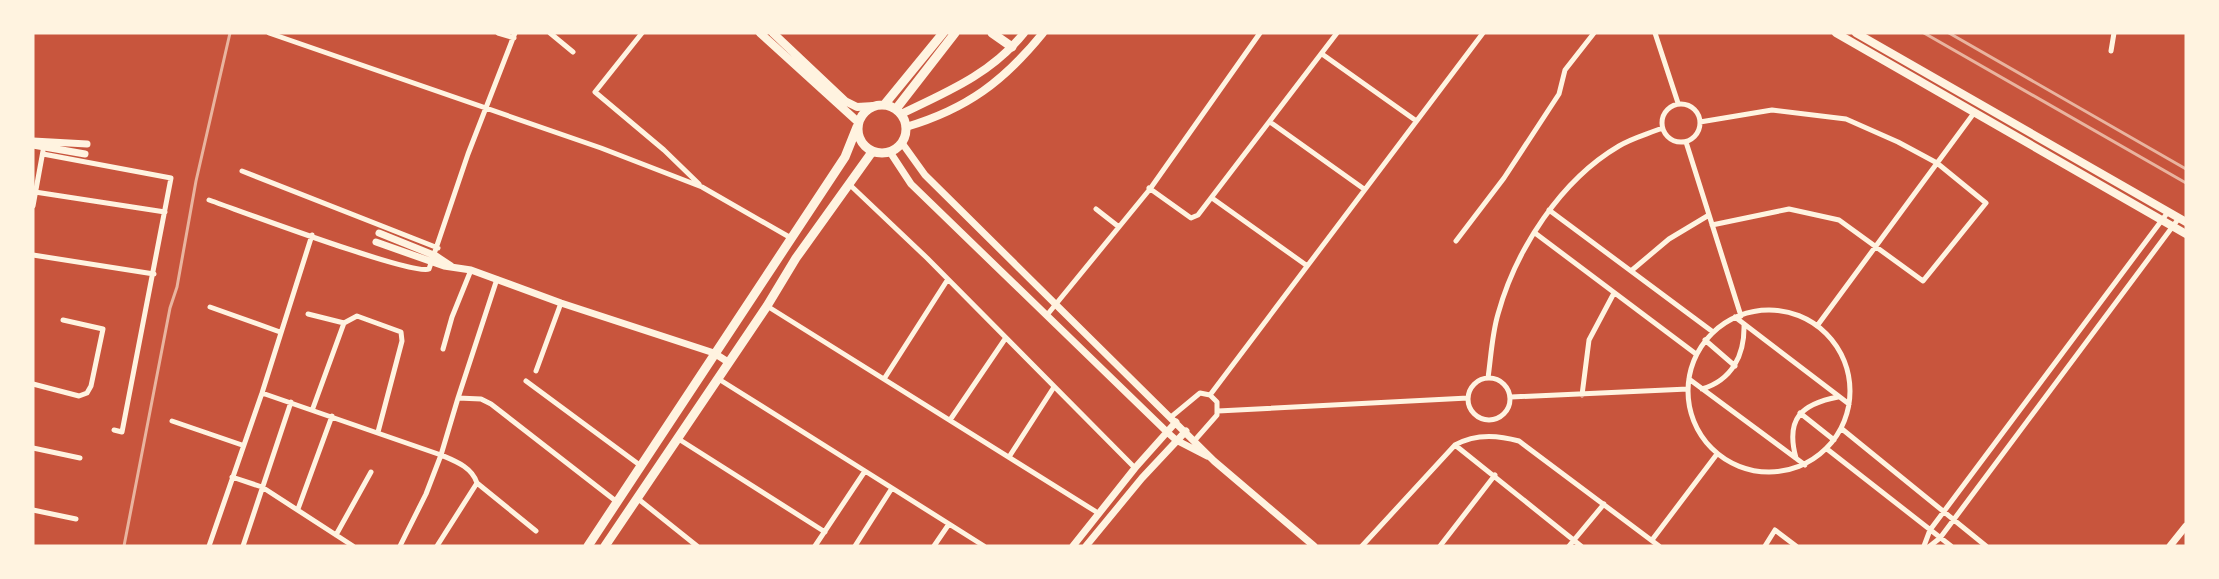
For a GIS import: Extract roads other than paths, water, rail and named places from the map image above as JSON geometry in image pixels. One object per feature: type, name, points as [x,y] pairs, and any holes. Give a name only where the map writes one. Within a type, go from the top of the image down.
[{"type":"highway","points":[[884,105],[943,33]]},
{"type":"highway","points":[[899,112],[955,33]]},
{"type":"highway","points":[[992,33],[1012,47]]},
{"type":"highway","points":[[588,546],[845,157],[862,115],[874,106],[884,105],[899,112],[906,127],[902,143],[890,152],[872,152],[861,142],[858,125]]},
{"type":"highway","points":[[604,546],[848,183],[872,152]]},
{"type":"main road","points":[[760,33],[858,125]]},
{"type":"main road","points":[[773,33],[845,101],[857,107],[874,106]]},
{"type":"main road","points":[[899,112],[971,80],[1012,47],[1024,33]]},
{"type":"main road","points":[[906,127],[957,107],[989,89],[1013,68],[1043,33]]},
{"type":"main road","points":[[1836,33],[2186,234]]},
{"type":"main road","points":[[1856,33],[2182,220]]},
{"type":"street","points":[[269,33],[602,148],[702,187],[791,238]]},
{"type":"street","points":[[209,200],[419,270],[429,269],[436,256],[468,154],[488,109],[514,36],[498,33]]},
{"type":"street","points":[[550,33],[573,52]]},
{"type":"street","points":[[642,33],[595,92],[664,150],[702,187]]},
{"type":"street","points":[[1047,315],[1149,188],[1260,33]]},
{"type":"street","points":[[1149,188],[1191,218],[1198,215],[1337,33]]},
{"type":"street","points":[[1210,395],[1415,120],[1483,33]]},
{"type":"street","points":[[1456,241],[1504,178],[1559,94],[1564,70],[1594,33]]},
{"type":"street","points":[[1655,33],[1678,103]]},
{"type":"street","points":[[2111,51],[2114,33]]},
{"type":"street","points":[[1322,54],[1415,120]]},
{"type":"street","points":[[1678,103],[1695,109],[1700,122],[1696,135],[1686,142],[1672,140],[1662,128],[1665,111],[1678,103]]},
{"type":"street","points":[[1700,122],[1772,110],[1846,119],[1898,141],[1937,163],[1986,203],[1923,281],[1839,220],[1789,209],[1712,225]]},
{"type":"street","points":[[1817,326],[1974,113]]},
{"type":"street","points":[[1270,122],[1364,189]]},
{"type":"street","points":[[1488,378],[1498,314],[1513,275],[1534,233],[1549,210],[1578,176],[1620,145],[1662,128]]},
{"type":"street","points":[[1686,142],[1738,317],[1744,324],[1849,404]]},
{"type":"street","points":[[33,143],[171,178],[122,432],[114,430]]},
{"type":"street","points":[[902,143],[925,175],[1186,430],[1214,461],[1314,546]]},
{"type":"street","points":[[44,147],[87,144]]},
{"type":"street","points":[[44,147],[86,154]]},
{"type":"street","points":[[33,206],[44,147]]},
{"type":"street","points":[[890,152],[911,184],[1176,441],[1214,461]]},
{"type":"street","points":[[242,171],[436,256],[452,266],[471,270],[714,354],[728,362]]},
{"type":"street","points":[[848,183],[948,279],[1135,468]]},
{"type":"street","points":[[35,192],[165,212]]},
{"type":"street","points":[[1212,198],[1306,265]]},
{"type":"street","points":[[1096,209],[1119,227]]},
{"type":"street","points":[[1549,210],[1713,332]]},
{"type":"street","points":[[1924,546],[1930,530],[2168,212]]},
{"type":"street","points":[[1631,271],[1669,239],[1709,215]]},
{"type":"street","points":[[1930,546],[1940,538],[2172,226],[2182,220]]},
{"type":"street","points":[[379,233],[436,256]]},
{"type":"street","points":[[1534,233],[1696,354]]},
{"type":"street","points":[[209,546],[242,445],[262,393],[312,235]]},
{"type":"street","points":[[376,242],[436,256]]},
{"type":"street","points":[[33,255],[153,274]]},
{"type":"street","points":[[443,349],[452,317],[471,270]]},
{"type":"street","points":[[400,546],[426,494],[441,455],[497,279]]},
{"type":"street","points":[[884,379],[948,279]]},
{"type":"street","points":[[1582,395],[1589,340],[1614,293]]},
{"type":"street","points":[[536,371],[561,303]]},
{"type":"street","points":[[767,306],[1098,513]]},
{"type":"street","points":[[210,307],[280,332]]},
{"type":"street","points":[[1758,310],[1793,313],[1817,326],[1835,343],[1846,364],[1851,385],[1849,404],[1842,429],[1827,449],[1805,465],[1778,473],[1745,469],[1718,454],[1702,437],[1689,409],[1689,380],[1696,354],[1713,332],[1738,317],[1758,310]]},
{"type":"street","points":[[308,314],[344,322],[357,316],[401,332],[402,341],[378,432]]},
{"type":"street","points":[[33,384],[79,396],[87,393],[91,386],[103,329],[63,320]]},
{"type":"street","points":[[313,408],[344,322]]},
{"type":"street","points":[[1702,389],[1714,385],[1735,366],[1743,343],[1744,324]]},
{"type":"street","points":[[950,420],[1005,339]]},
{"type":"street","points":[[1705,340],[1735,366]]},
{"type":"street","points":[[717,378],[979,545]]},
{"type":"street","points":[[1488,378],[1500,381],[1511,397],[1508,411],[1497,419],[1490,420],[1477,416],[1469,405],[1468,398],[1476,382],[1488,378]]},
{"type":"street","points":[[1689,380],[1805,465]]},
{"type":"street","points":[[526,381],[641,466]]},
{"type":"street","points":[[1009,457],[1054,387]]},
{"type":"street","points":[[1511,397],[1688,389]]},
{"type":"street","points":[[262,393],[313,408],[457,461],[473,474],[477,483],[536,531]]},
{"type":"street","points":[[1072,546],[1167,432],[1191,398],[1200,393],[1210,395],[1217,402],[1218,411],[1195,440]]},
{"type":"street","points":[[1796,458],[1791,435],[1800,413],[1813,403],[1839,397]]},
{"type":"street","points":[[1218,411],[1468,398]]},
{"type":"street","points":[[458,399],[481,399],[491,404],[616,502]]},
{"type":"street","points":[[243,546],[291,402]]},
{"type":"street","points":[[1800,413],[1834,440]]},
{"type":"street","points":[[297,509],[332,416]]},
{"type":"street","points":[[172,421],[242,445]]},
{"type":"street","points":[[1842,429],[1986,546]]},
{"type":"street","points":[[1086,546],[1186,430]]},
{"type":"street","points":[[1362,546],[1455,445],[1466,439],[1495,436],[1519,441],[1659,546]]},
{"type":"street","points":[[676,438],[825,532]]},
{"type":"street","points":[[1455,445],[1581,546]]},
{"type":"street","points":[[33,448],[80,458]]},
{"type":"street","points":[[1827,449],[1951,546]]},
{"type":"street","points":[[1652,540],[1718,454]]},
{"type":"street","points":[[815,546],[865,471]]},
{"type":"street","points":[[336,535],[371,472]]},
{"type":"street","points":[[1440,546],[1495,475]]},
{"type":"street","points":[[232,477],[262,487],[353,546]]},
{"type":"street","points":[[437,546],[477,483]]},
{"type":"street","points":[[855,546],[892,488]]},
{"type":"street","points":[[636,497],[697,546]]},
{"type":"street","points":[[1569,546],[1604,504]]},
{"type":"street","points":[[33,510],[76,519]]},
{"type":"street","points":[[934,546],[949,524]]},
{"type":"street","points":[[2170,546],[2186,526]]},
{"type":"street","points":[[1765,546],[1775,530],[1796,546]]},
{"type":"railway","points":[[124,546],[170,308],[177,287],[196,181],[230,33]]},
{"type":"railway","points":[[1924,33],[2186,183]]},
{"type":"railway","points":[[1949,33],[2186,169]]}]
